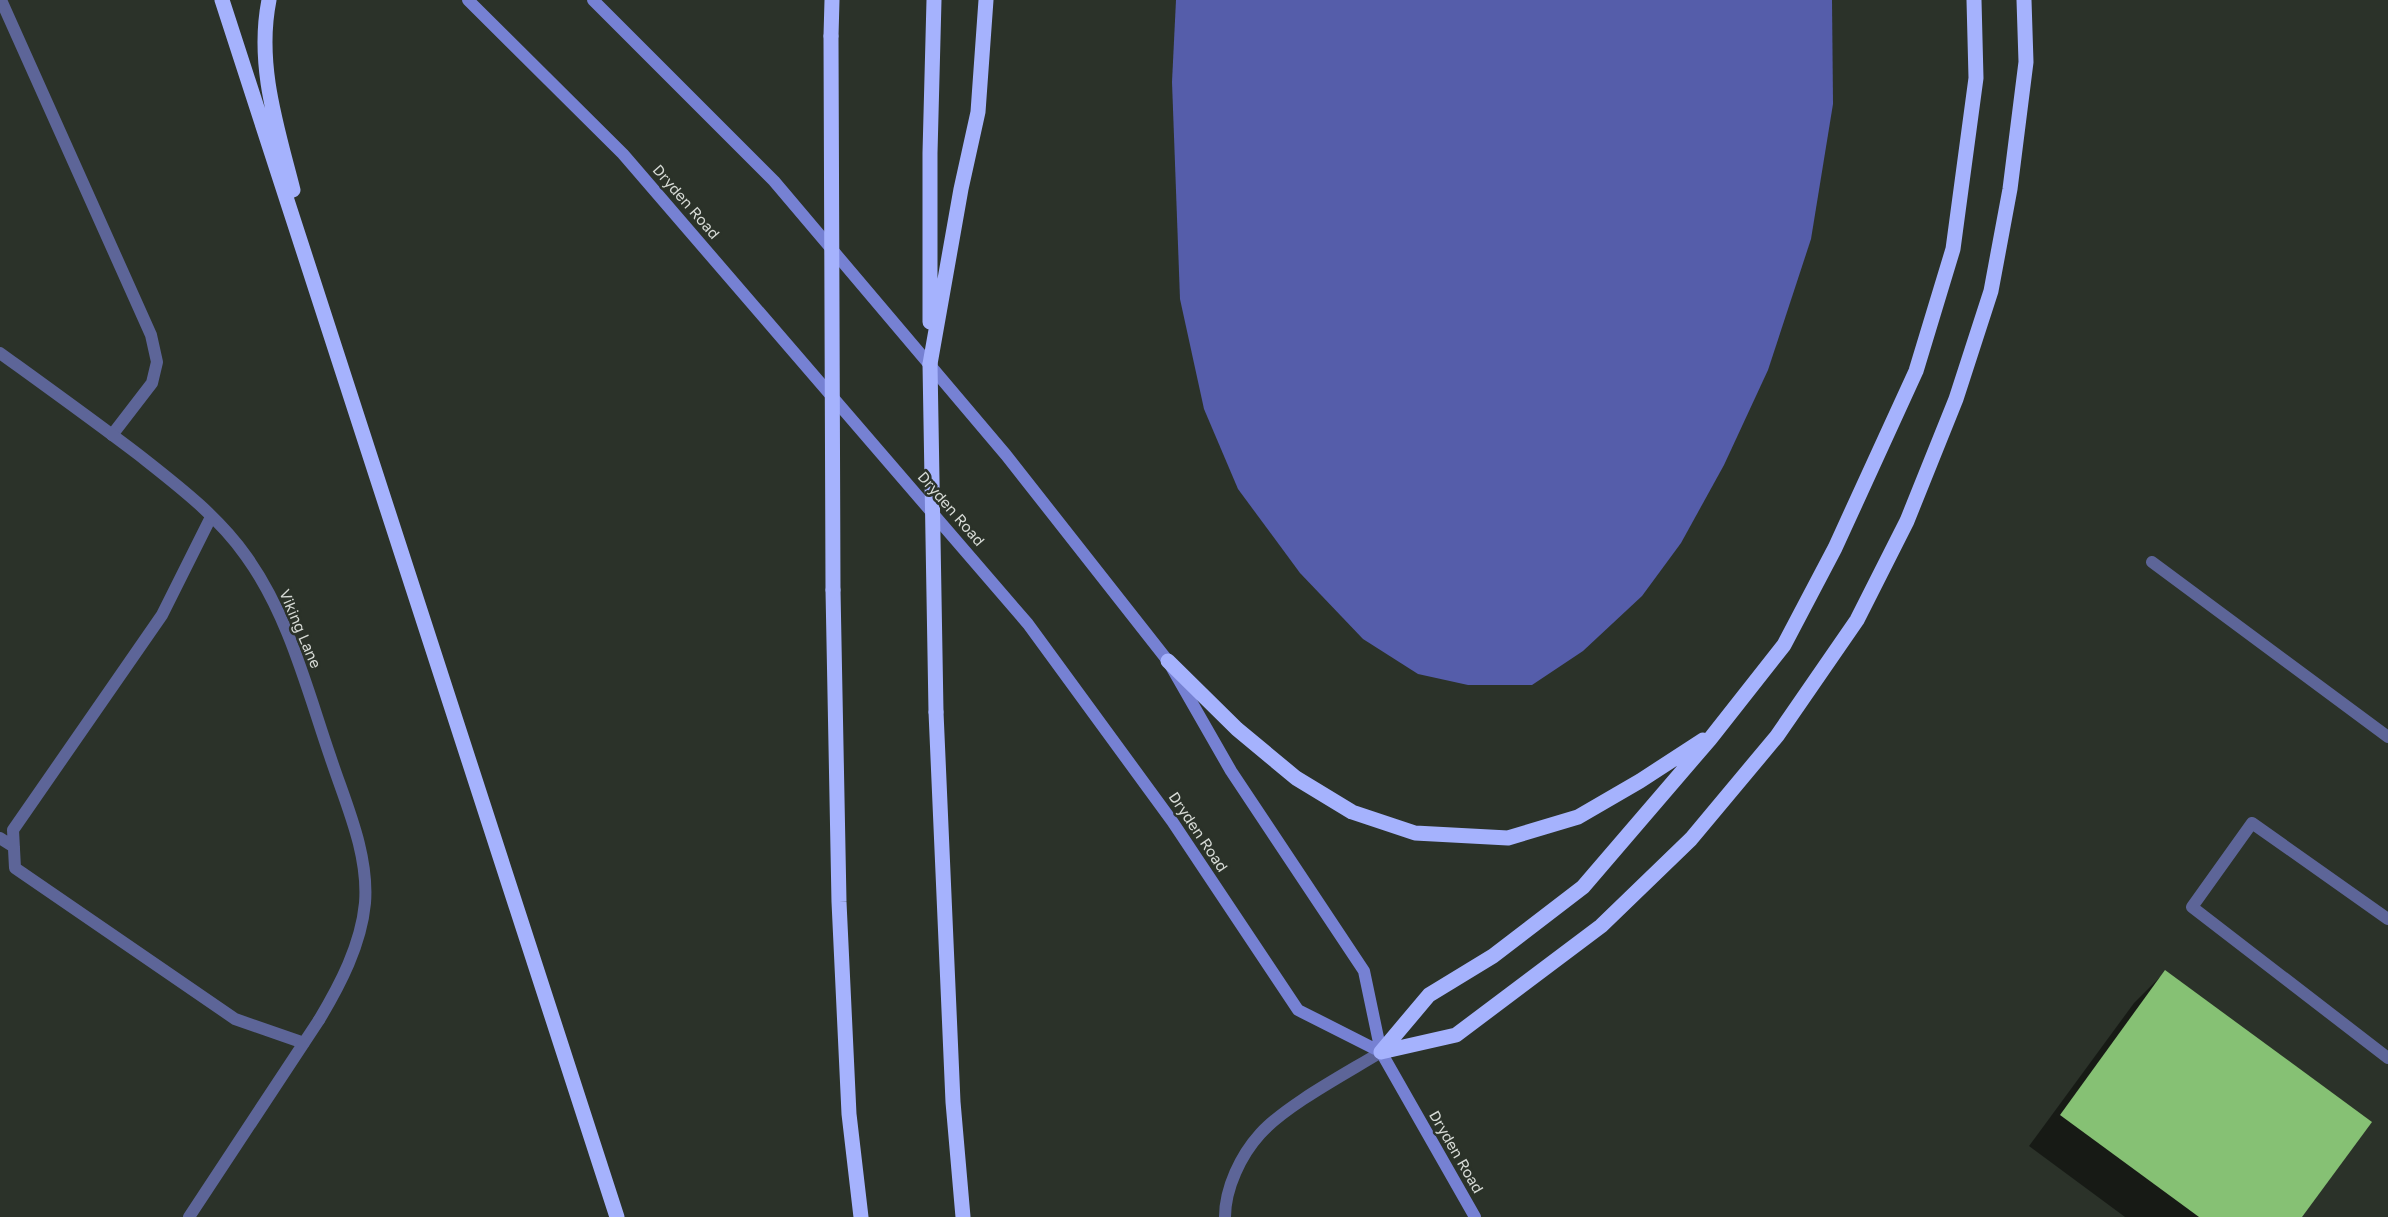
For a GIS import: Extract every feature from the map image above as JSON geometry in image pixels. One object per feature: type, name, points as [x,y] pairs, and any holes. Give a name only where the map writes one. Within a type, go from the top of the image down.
[{"type":"highway","points":[[222,0],[617,1217]]},
{"type":"highway","points":[[269,0],[264,48],[268,90],[326,318]]},
{"type":"highway","points":[[832,0],[833,590],[839,902],[849,1114],[861,1217]]},
{"type":"highway","points":[[934,0],[930,153],[930,364],[936,712],[953,1102],[963,1217]]},
{"type":"highway","points":[[930,364],[961,190],[978,112],[986,0]]},
{"type":"highway","points":[[1381,1052],[1429,995],[1493,956],[1583,887],[1717,730],[1784,646],[1835,548],[1916,371],[1953,249],[1976,78],[1974,0]]},
{"type":"highway","points":[[1381,1052],[1456,1035],[1601,926],[1692,840],[1777,736],[1857,620],[1907,521],[1956,399],[1991,291],[2010,189],[2026,62],[2024,0]]},
{"type":"highway","points":[[1168,660],[1237,729],[1296,778],[1352,812],[1415,833],[1508,838],[1578,817],[1640,782],[1717,730]]},
{"type":"main road","name":"Dryden Road","points":[[468,0],[623,154],[1028,624],[1172,821],[1298,1010],[1381,1052]]},
{"type":"main road","name":"Dryden Road","points":[[593,0],[774,181],[1006,454],[1168,660],[1231,771],[1364,971],[1381,1052],[1475,1217]]},
{"type":"street","points":[[1,0],[151,335],[157,362],[152,383],[112,435]]},
{"type":"street","name":"Viking Lane","points":[[0,353],[167,477],[212,517],[246,556],[272,600],[296,657],[356,835],[363,866],[365,903],[358,938],[340,985],[189,1217]]},
{"type":"street","points":[[212,517],[162,615],[13,830],[15,868],[235,1020],[304,1043]]},
{"type":"street","points":[[2152,562],[2388,737]]},
{"type":"street","points":[[2388,919],[2252,823],[2192,907],[2388,1058]]},
{"type":"street","points":[[0,838],[14,847]]},
{"type":"street","points":[[1225,1217],[1225,1202],[1237,1169],[1260,1134],[1292,1108],[1381,1052]]},
{"type":"water","points":[[1176,0],[1832,0],[1833,104],[1811,239],[1768,370],[1724,465],[1681,543],[1642,596],[1583,651],[1532,685],[1468,685],[1418,674],[1363,639],[1300,573],[1238,489],[1204,409],[1180,299],[1172,82]]},
{"type":"building","points":[[2165,970],[2372,1122],[2302,1217],[2199,1217],[2060,1115]]}]
